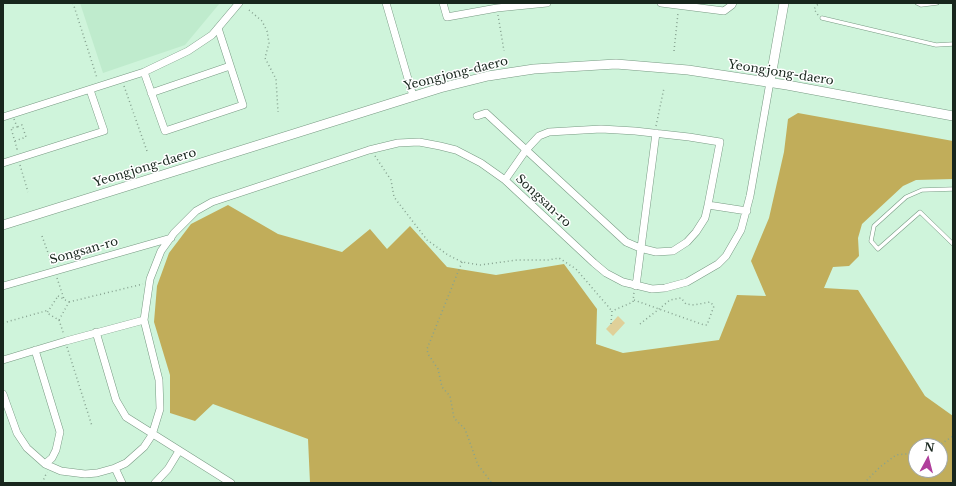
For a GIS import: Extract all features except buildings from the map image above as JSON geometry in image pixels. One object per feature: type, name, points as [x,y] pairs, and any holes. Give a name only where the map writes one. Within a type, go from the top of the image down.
[{"type":"street","points":[[3,117],[144,72],[188,51],[212,35],[239,3]]},
{"type":"street","points":[[386,3],[413,96]]},
{"type":"street","points":[[443,3],[447,17],[497,8],[547,3]]},
{"type":"street","points":[[661,3],[679,4],[724,11],[732,6],[733,3]]},
{"type":"street","points":[[770,82],[784,3]]},
{"type":"street","points":[[144,72],[165,131],[242,104],[218,28]]},
{"type":"street","name":"Yeongjong-daero","points":[[3,226],[413,96],[488,76],[534,68],[616,64],[688,70],[770,82],[953,116]]},
{"type":"street","points":[[151,93],[230,66]]},
{"type":"street","name":"Songsan-ro","points":[[3,394],[17,433],[27,448],[45,464],[72,473],[97,473],[115,468],[136,455],[144,447],[152,435],[160,409],[159,380],[144,320],[150,279],[161,251],[171,238],[196,211],[212,202],[369,150],[398,143],[419,142],[456,150],[481,163],[505,180],[600,268],[635,289],[665,288],[687,282],[708,270],[726,256],[741,230],[747,211],[770,82]]},
{"type":"street","points":[[3,163],[104,131],[90,90]]},
{"type":"street","points":[[477,116],[486,113],[526,150],[626,242],[640,248],[656,252],[672,251],[687,242],[705,218],[720,142],[656,131],[601,129],[549,132],[539,136],[526,150],[505,180]]},
{"type":"street","points":[[635,289],[656,131]]},
{"type":"street","points":[[708,205],[747,211]]},
{"type":"street","name":"Songsan-ro","points":[[3,286],[171,238]]},
{"type":"street","points":[[3,360],[96,332],[144,320]]},
{"type":"street","points":[[96,332],[116,400],[121,411],[133,423],[179,451],[218,480],[232,483]]},
{"type":"street","points":[[35,350],[60,432],[56,450],[52,458],[45,464]]},
{"type":"street","points":[[155,483],[168,469],[179,451]]},
{"type":"street","points":[[115,468],[122,483]]},
{"type":"lane","points":[[917,3],[921,5],[937,3]]},
{"type":"lane","points":[[822,18],[936,45],[953,44]]},
{"type":"lane","points":[[953,189],[922,190],[906,197],[874,226],[871,241],[878,249],[920,212],[953,244]]},
{"type":"path","points":[[73,3],[98,78]]},
{"type":"path","points":[[819,3],[814,9],[815,13],[822,18]]},
{"type":"path","points":[[674,51],[679,4]]},
{"type":"path","points":[[497,8],[504,51]]},
{"type":"path","points":[[249,10],[262,21],[267,31],[269,43],[265,58],[276,79],[278,112]]},
{"type":"path","points":[[122,83],[148,154]]},
{"type":"path","points":[[656,131],[664,88]]},
{"type":"path","points":[[14,118],[17,127]]},
{"type":"path","points":[[15,141],[26,137],[22,125],[11,128],[17,149],[15,150]]},
{"type":"path","points":[[373,153],[391,180],[394,197],[427,240],[462,262],[492,265],[517,260],[548,260],[559,258],[576,269],[612,312],[611,324]]},
{"type":"path","points":[[19,161],[28,192]]},
{"type":"path","points":[[42,236],[52,264]]},
{"type":"path","points":[[462,262],[427,349],[428,354],[438,369],[442,387],[450,396],[454,418],[465,429],[478,466],[492,483]]},
{"type":"path","points":[[56,275],[64,299]]},
{"type":"path","points":[[64,337],[59,320],[47,313],[58,296],[69,302],[143,284]]},
{"type":"path","points":[[612,312],[633,302],[635,289]]},
{"type":"path","points":[[634,300],[659,309],[704,325],[707,325],[714,306],[710,302],[694,305],[686,304],[681,298],[670,300],[659,309],[640,324]]},
{"type":"path","points":[[59,320],[69,302]]},
{"type":"path","points":[[3,323],[49,310]]},
{"type":"path","points":[[66,345],[92,426]]},
{"type":"path","points":[[864,483],[880,467],[896,455],[908,454]]},
{"type":"path","points":[[42,483],[46,472]]},
{"type":"shaded area","points":[[80,3],[220,3],[185,45],[103,73]]},
{"type":"shaded area","points":[[798,113],[953,141],[953,179],[916,180],[903,186],[862,224],[858,238],[859,256],[849,266],[833,267],[824,288],[858,290],[925,396],[953,416],[953,483],[310,483],[308,439],[213,404],[195,421],[170,413],[170,375],[154,322],[157,286],[169,253],[191,224],[228,205],[278,234],[342,252],[370,229],[387,249],[410,226],[447,267],[496,275],[564,264],[597,309],[596,344],[623,353],[719,340],[737,295],[766,296],[751,261],[769,218],[784,152],[788,119]]},
{"type":"shaded area","points":[[618,316],[625,323],[613,336],[606,329]]}]
